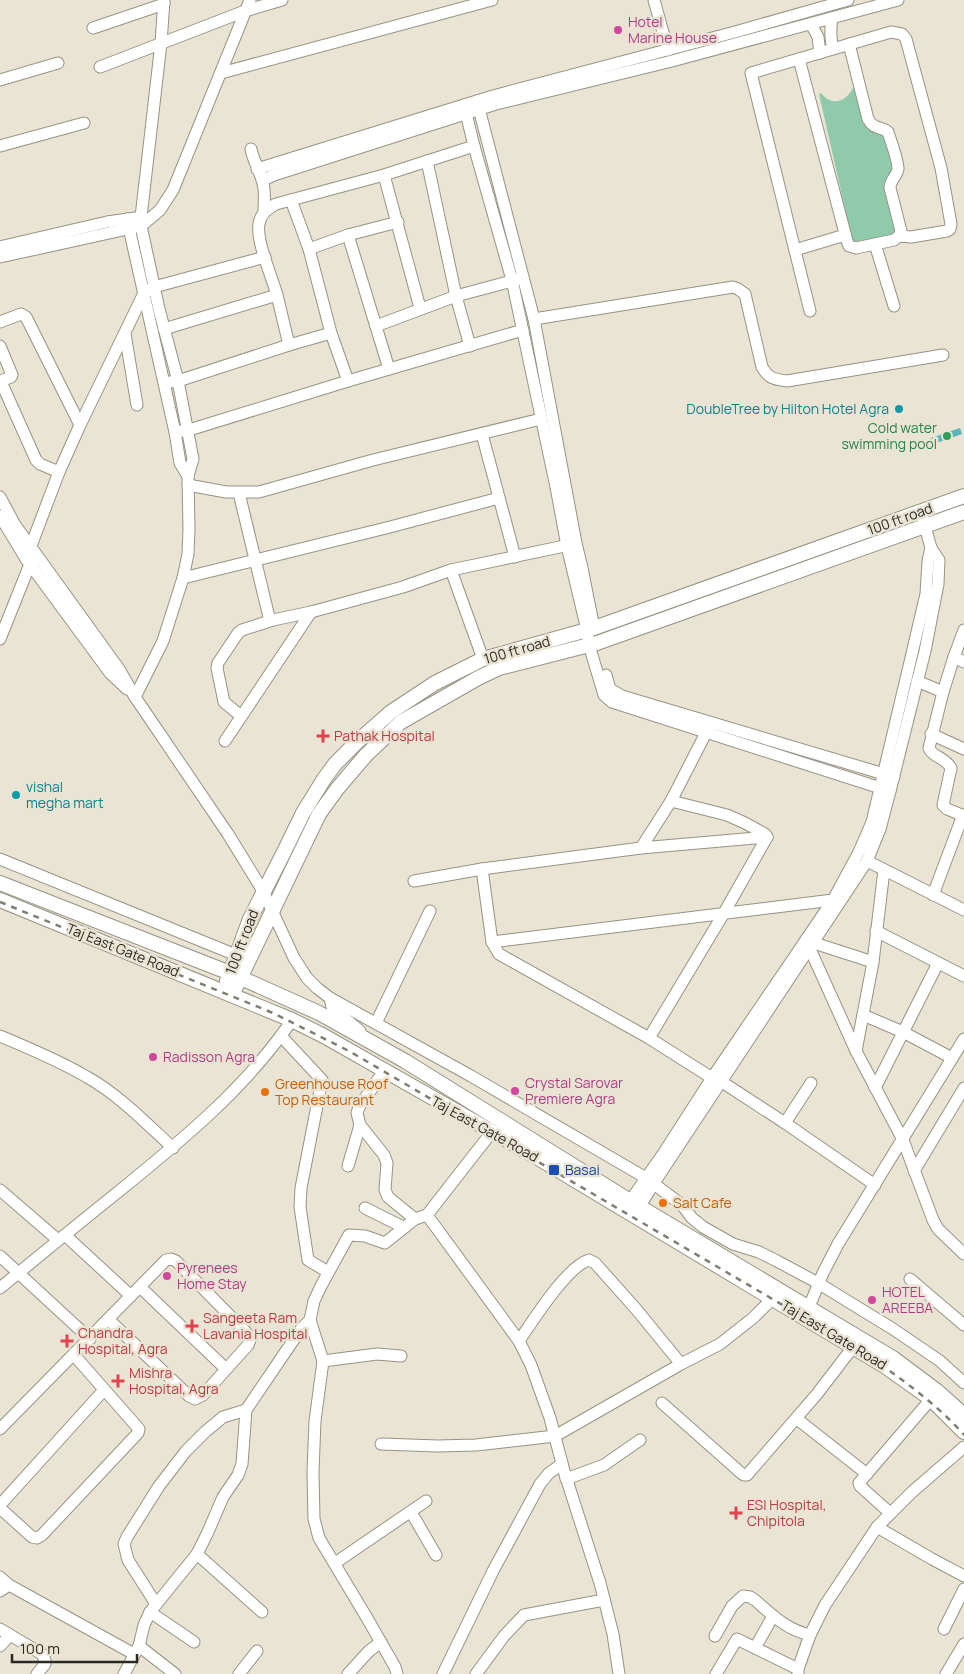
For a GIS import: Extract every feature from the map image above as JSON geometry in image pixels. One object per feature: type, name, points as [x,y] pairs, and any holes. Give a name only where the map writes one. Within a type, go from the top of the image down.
[{"type":"main road","name":"100 ft road","points":[[236,975],[236,955],[250,919],[303,813],[324,779],[335,764],[358,741],[391,712],[436,682],[483,659],[591,629],[964,496]]},
{"type":"main road","name":"100 ft road","points":[[228,993],[236,975],[272,914],[319,814],[366,755],[401,722],[499,668],[593,644],[964,512]]},
{"type":"main road","points":[[0,884],[236,975],[319,1013],[406,1061],[632,1208],[809,1307],[893,1358],[937,1391],[963,1423]]},
{"type":"main road","name":"Taj East Gate Road","points":[[0,900],[292,1020],[491,1132],[632,1208],[886,1367],[963,1423]]},
{"type":"street","points":[[100,67],[247,6],[282,0]]},
{"type":"street","points":[[221,73],[492,0]]},
{"type":"street","points":[[654,0],[668,50]]},
{"type":"street","points":[[257,169],[848,0]]},
{"type":"street","points":[[479,105],[811,24],[898,0]]},
{"type":"street","points":[[93,28],[164,2],[161,43],[134,222],[149,290],[180,463],[188,481]]},
{"type":"street","points":[[0,257],[134,222],[160,210],[173,190],[247,6]]},
{"type":"street","points":[[832,18],[830,33],[834,48]]},
{"type":"street","points":[[811,24],[818,37],[820,53]]},
{"type":"street","points":[[810,311],[751,73],[891,32],[902,34],[906,39],[941,168],[951,217],[950,229],[947,231],[912,237],[899,236]]},
{"type":"street","points":[[799,59],[845,235],[850,246],[853,248],[894,240],[901,231],[890,183],[898,169],[888,132],[885,129],[877,129],[872,126],[868,119],[849,44]]},
{"type":"street","points":[[0,80],[58,63]]},
{"type":"street","points":[[479,105],[534,319],[571,544]]},
{"type":"street","points":[[466,109],[474,146],[512,280],[556,487],[571,544],[593,644],[610,689],[708,728],[885,790]]},
{"type":"street","points":[[263,180],[466,109]]},
{"type":"street","points":[[0,146],[84,123]]},
{"type":"street","points":[[289,345],[259,230],[264,213],[273,205],[384,175],[474,146]]},
{"type":"street","points":[[251,149],[257,169],[263,180],[264,213]]},
{"type":"street","points":[[427,161],[456,296],[470,346]]},
{"type":"street","points":[[384,175],[420,308]]},
{"type":"street","points":[[291,200],[309,249],[331,333],[348,381]]},
{"type":"street","points":[[0,247],[107,222],[134,222]]},
{"type":"street","points":[[309,249],[348,235],[398,222]]},
{"type":"street","points":[[348,235],[389,369]]},
{"type":"street","points":[[795,250],[845,235]]},
{"type":"street","points":[[875,244],[894,306]]},
{"type":"street","points":[[0,639],[59,472],[125,334],[149,290],[265,257]]},
{"type":"street","points":[[376,326],[456,296],[524,277]]},
{"type":"street","points":[[534,319],[733,287],[745,294],[762,367],[766,375],[772,378],[787,381],[943,355]]},
{"type":"street","points":[[135,697],[163,641],[183,578],[188,554],[188,481],[193,460],[189,430],[178,380],[164,330],[149,290]]},
{"type":"street","points":[[164,330],[277,295]]},
{"type":"street","points":[[0,322],[21,314],[26,317],[80,425]]},
{"type":"street","points":[[175,432],[189,430],[523,330]]},
{"type":"street","points":[[164,382],[178,380],[331,333]]},
{"type":"street","points":[[125,334],[137,405]]},
{"type":"street","points":[[0,346],[12,375],[3,380],[2,384],[36,460],[40,464],[59,472]]},
{"type":"street","points":[[188,481],[239,493],[259,492],[373,460],[541,419]]},
{"type":"street","points":[[482,434],[515,557]]},
{"type":"street","points":[[239,493],[269,617],[273,620]]},
{"type":"street","points":[[0,497],[30,556]]},
{"type":"street","points":[[183,578],[499,498]]},
{"type":"street","points":[[632,1208],[833,900],[859,852],[872,822],[885,790],[918,681],[939,575],[939,560],[931,548],[921,512]]},
{"type":"street","points":[[0,516],[30,556],[110,673],[135,697],[193,780],[263,891],[294,958],[307,978],[317,988],[330,998],[471,1076],[650,1181],[682,1206],[696,1223],[720,1238],[759,1252],[818,1283],[901,1334],[940,1361],[964,1383]]},
{"type":"street","points":[[241,716],[224,702],[217,668],[218,663],[242,630],[273,620],[311,612],[403,587],[451,570],[571,544]]},
{"type":"street","points":[[889,775],[926,594],[928,561],[931,548]]},
{"type":"street","points":[[451,570],[483,659]]},
{"type":"street","points":[[225,741],[311,612]]},
{"type":"street","points":[[933,894],[963,816],[947,809],[943,805],[951,768],[947,762],[930,751],[931,734],[943,692],[959,660],[964,630]]},
{"type":"street","points":[[918,681],[943,692]]},
{"type":"street","points":[[708,728],[889,775]]},
{"type":"street","points":[[641,848],[672,801],[708,728]]},
{"type":"street","points":[[931,734],[964,749]]},
{"type":"street","points":[[716,1080],[812,946],[868,861],[880,829],[885,790]]},
{"type":"street","points":[[672,801],[727,815],[745,823],[767,837]]},
{"type":"street","points":[[414,881],[641,848],[767,837]]},
{"type":"street","points":[[649,1038],[767,837]]},
{"type":"street","points":[[0,859],[236,955]]},
{"type":"street","points":[[868,861],[964,910]]},
{"type":"street","points":[[482,870],[492,942],[499,954],[649,1038],[785,1123],[875,1184]]},
{"type":"street","points":[[856,1051],[873,962],[884,870]]},
{"type":"street","points":[[492,942],[833,900]]},
{"type":"street","points":[[376,1023],[430,911]]},
{"type":"street","points":[[876,931],[964,976]]},
{"type":"street","points":[[812,946],[873,962]]},
{"type":"street","points":[[812,946],[856,1051],[903,1140],[933,1220],[942,1233],[964,1254]]},
{"type":"street","points":[[875,1088],[938,963]]},
{"type":"street","points":[[330,998],[332,1006],[350,1023],[372,1040],[406,1061]]},
{"type":"street","points":[[863,1015],[903,1032],[952,1058]]},
{"type":"street","points":[[0,1288],[173,1148],[247,1077],[292,1020]]},
{"type":"street","points":[[0,1036],[88,1077],[118,1099],[173,1148]]},
{"type":"street","points":[[281,1036],[322,1080],[301,1188],[300,1207],[308,1260],[328,1272]]},
{"type":"street","points":[[809,1307],[818,1283],[838,1244],[964,1039]]},
{"type":"street","points":[[384,1071],[358,1106],[357,1112],[360,1125],[384,1155],[387,1163],[386,1190],[388,1197],[415,1218]]},
{"type":"street","points":[[785,1123],[811,1083]]},
{"type":"street","points":[[914,1171],[964,1088]]},
{"type":"street","points":[[348,1166],[360,1125]]},
{"type":"street","points":[[397,1674],[381,1642],[319,1538],[314,1519],[314,1438],[323,1361],[310,1320],[314,1300],[349,1235],[365,1236],[385,1244],[415,1218],[427,1215],[491,1132]]},
{"type":"street","points":[[0,1190],[61,1237],[131,1296]]},
{"type":"street","points":[[365,1208],[403,1227]]},
{"type":"street","points":[[427,1215],[519,1341],[531,1365],[550,1418],[566,1479],[604,1600],[613,1634],[619,1674]]},
{"type":"street","points":[[0,1256],[90,1339]]},
{"type":"street","points":[[0,1429],[90,1339],[108,1319],[166,1260],[176,1261],[250,1336],[250,1343],[203,1395],[195,1399],[189,1396],[108,1319]]},
{"type":"street","points":[[519,1341],[558,1287],[575,1269],[589,1260],[595,1263],[636,1309],[681,1364]]},
{"type":"street","points":[[910,1279],[964,1325]]},
{"type":"street","points":[[140,1287],[226,1369]]},
{"type":"street","points":[[381,1444],[476,1445],[555,1436],[681,1364],[720,1344],[753,1318],[773,1298]]},
{"type":"street","points":[[124,1674],[153,1608],[197,1554],[224,1497],[238,1475],[242,1464],[246,1410],[301,1329],[310,1320]]},
{"type":"street","points":[[662,1402],[744,1475],[750,1473],[796,1419],[853,1347]]},
{"type":"street","points":[[323,1361],[377,1354],[401,1356]]},
{"type":"street","points":[[74,1355],[138,1429],[139,1431],[42,1535],[37,1538],[32,1537],[0,1506],[104,1390]]},
{"type":"street","points":[[890,1513],[860,1486],[860,1481],[931,1399]]},
{"type":"street","points":[[194,1642],[153,1608],[128,1560],[124,1544],[127,1536],[169,1472],[205,1432],[223,1417],[246,1410]]},
{"type":"street","points":[[796,1419],[867,1474]]},
{"type":"street","points":[[566,1479],[604,1465],[640,1440]]},
{"type":"street","points":[[716,1674],[736,1640],[739,1639],[798,1671],[810,1635],[825,1605],[877,1527],[890,1513],[964,1447]]},
{"type":"street","points":[[443,1674],[493,1571],[540,1484],[549,1473],[562,1464]]},
{"type":"street","points":[[334,1563],[426,1501]]},
{"type":"street","points":[[411,1512],[436,1555]]},
{"type":"street","points":[[877,1527],[932,1560],[964,1576]]},
{"type":"street","points":[[197,1554],[262,1612]]},
{"type":"street","points":[[3,1585],[136,1650],[175,1674]]},
{"type":"street","points":[[944,1629],[964,1588]]},
{"type":"street","points":[[715,1636],[732,1606],[743,1596],[755,1600],[786,1626],[810,1635]]},
{"type":"street","points":[[476,1674],[504,1636],[524,1615],[604,1600]]},
{"type":"street","points":[[755,1648],[773,1616]]},
{"type":"street","points":[[0,1646],[5,1632],[44,1657],[44,1664],[37,1674]]},
{"type":"street","points":[[348,1674],[369,1651],[381,1642]]},
{"type":"street","points":[[946,1674],[964,1644]]},
{"type":"street","points":[[239,1674],[257,1651]]},
{"type":"green space","points":[[854,86],[864,122],[868,128],[886,137],[893,169],[894,235],[862,243],[854,242],[851,235],[819,94],[821,93],[830,100],[839,101],[848,96]]},
{"type":"water","name":"Cold water swimming pool","points":[[960,428],[962,434],[933,444],[931,438]]},
{"type":"railway","points":[[0,902],[273,1013],[349,1051],[868,1355],[930,1402],[964,1435]]},
{"type":"place","name":"Hotel Marine House","points":[[618,30]]},
{"type":"place","name":"DoubleTree by Hilton Hotel Agra","points":[[899,409]]},
{"type":"place","name":"Cold water swimming pool","points":[[947,436]]},
{"type":"place","name":"Pathak Hospital","points":[[323,736]]},
{"type":"place","name":"vishal megha mart","points":[[16,795]]},
{"type":"place","name":"Radisson Agra","points":[[153,1057]]},
{"type":"place","name":"Crystal Sarovar Premiere Agra","points":[[515,1091]]},
{"type":"place","name":"Greenhouse Roof Top Restaurant","points":[[265,1092]]},
{"type":"place","name":"Basai","points":[[554,1170]]},
{"type":"place","name":"Salt Cafe","points":[[663,1203]]},
{"type":"place","name":"Pyrenees Home Stay","points":[[167,1276]]},
{"type":"place","name":"HOTEL AREEBA","points":[[872,1300]]},
{"type":"place","name":"Sangeeta Ram Lavania Hospital","points":[[192,1326]]},
{"type":"place","name":"Chandra Hospital, Agra","points":[[67,1341]]},
{"type":"place","name":"Mishra Hospital, Agra","points":[[118,1381]]},
{"type":"place","name":"ESI Hospital, Chipitola","points":[[736,1513]]}]
